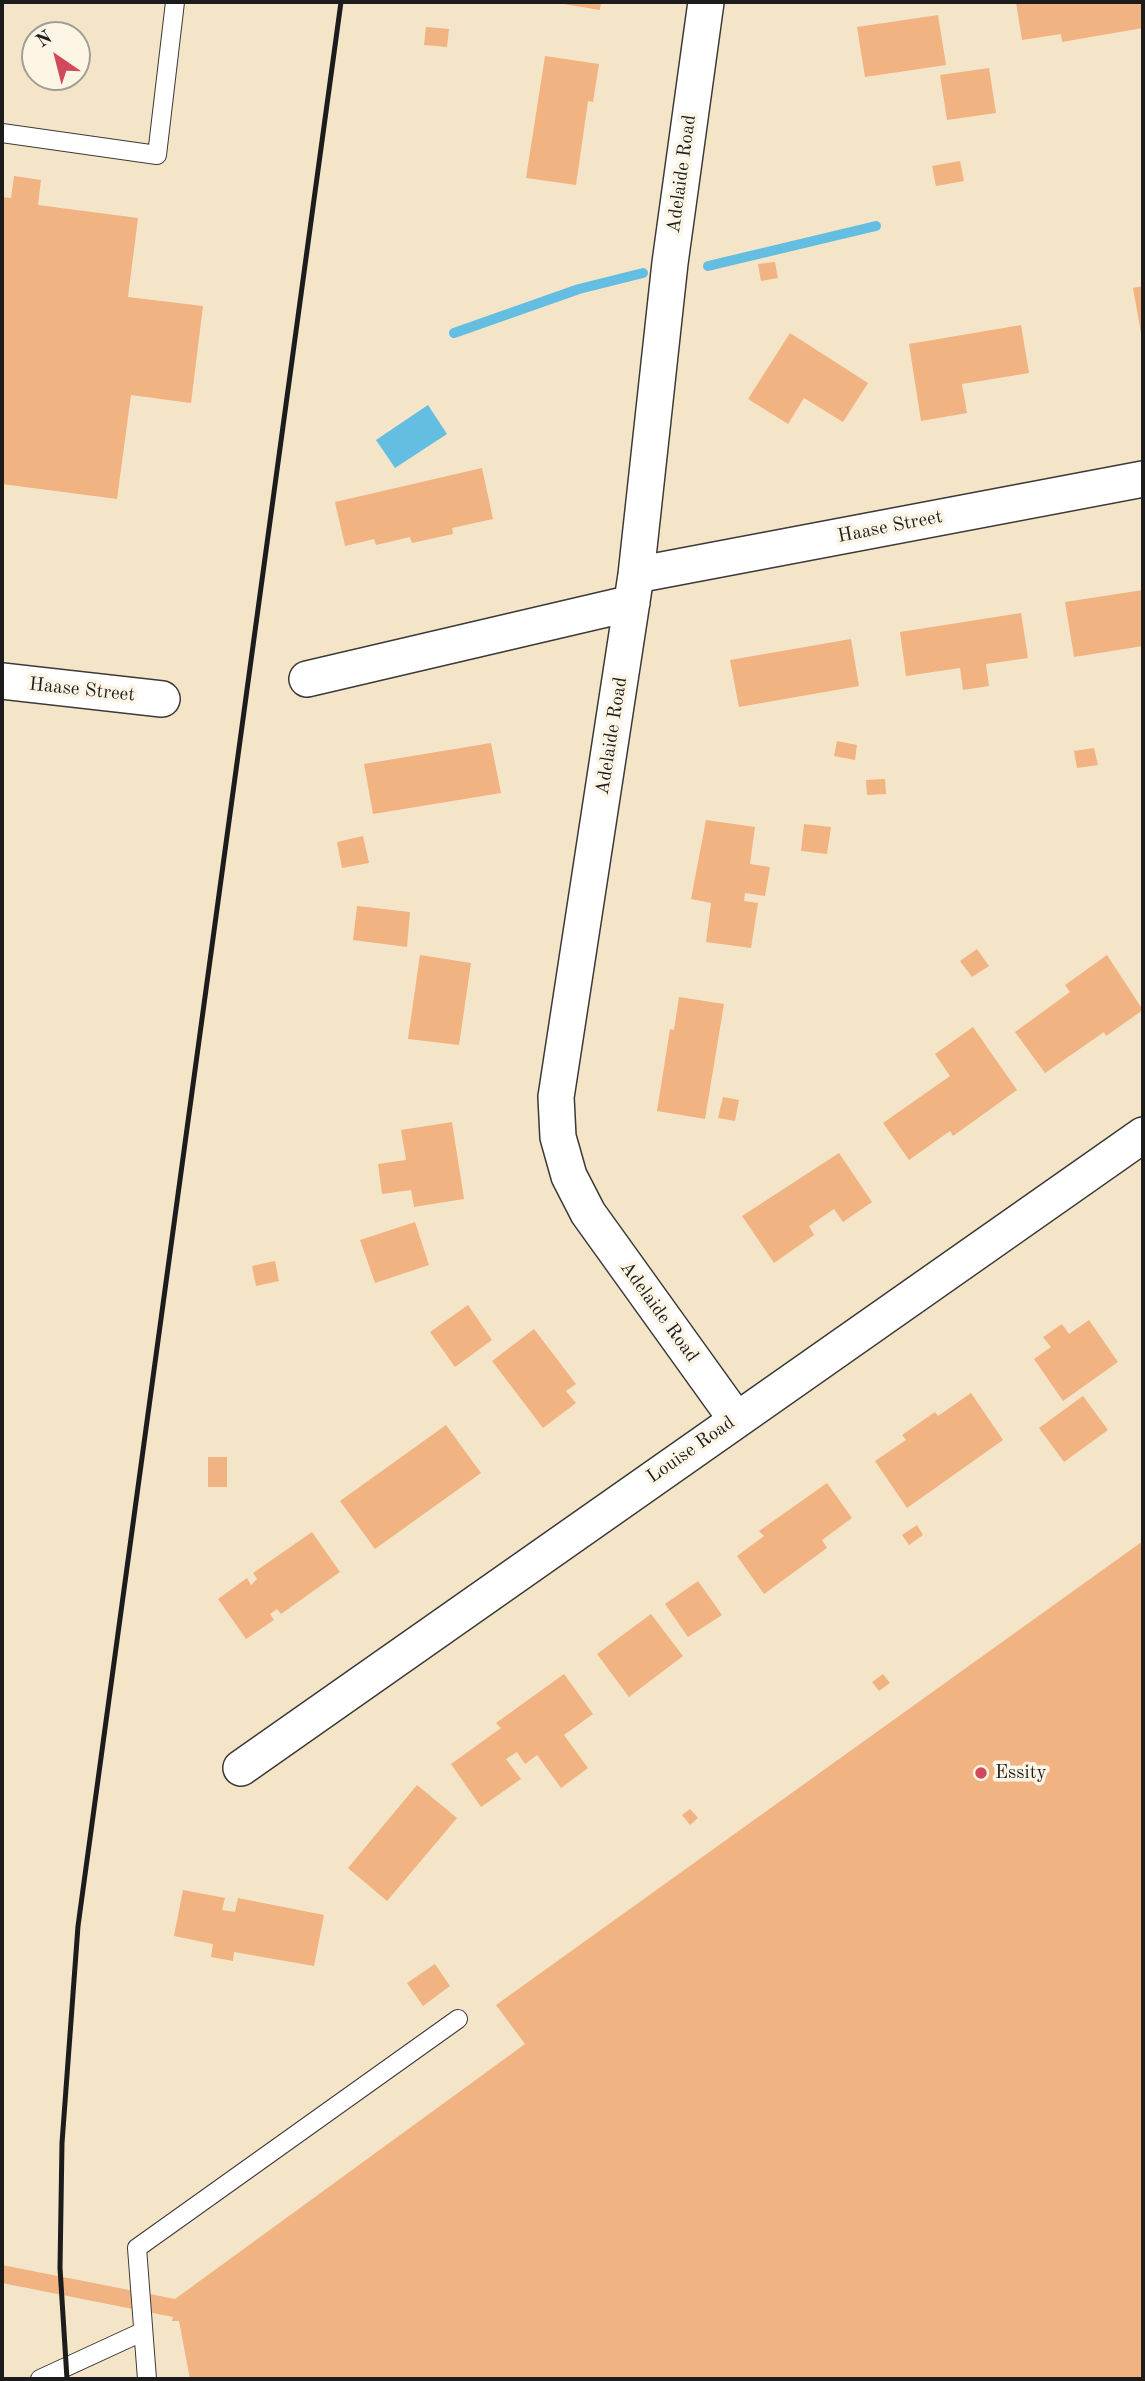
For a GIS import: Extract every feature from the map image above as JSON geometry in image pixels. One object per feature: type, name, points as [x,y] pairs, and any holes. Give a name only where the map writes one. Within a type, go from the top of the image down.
[{"type":"street","name":"Adelaide Road","points":[[706,2],[670,263],[634,589],[556,1097],[558,1137],[569,1176],[588,1213],[736,1419]]},
{"type":"street","name":"Haase Street","points":[[307,679],[634,589],[1143,479]]},
{"type":"street","name":"Haase Street","points":[[2,681],[162,699]]},
{"type":"street","name":"Louise Road","points":[[241,1768],[1143,1135]]},
{"type":"lane","points":[[2,133],[157,155],[175,2]]},
{"type":"lane","points":[[147,2379],[137,2248],[458,2019]]},
{"type":"lane","points":[[40,2379],[142,2332]]},
{"type":"water","points":[[428,405],[447,434],[395,468],[376,440]]},
{"type":"building","points":[[551,2],[601,2],[600,10]]},
{"type":"building","points":[[1016,2],[1143,2],[1143,28],[1062,42],[1061,34],[1022,40]]},
{"type":"building","points":[[938,15],[946,65],[865,77],[857,27]]},
{"type":"building","points":[[426,27],[449,29],[447,47],[424,45]]},
{"type":"building","points":[[545,56],[599,64],[593,102],[588,101],[576,185],[526,178]]},
{"type":"building","points":[[989,68],[996,113],[947,120],[940,75]]},
{"type":"building","points":[[960,161],[964,181],[936,186],[932,166]]},
{"type":"building","points":[[14,176],[41,180],[38,205],[138,218],[128,297],[203,306],[191,403],[131,395],[117,499],[2,484],[2,197],[11,198]]},
{"type":"building","points":[[775,262],[778,278],[761,281],[758,264]]},
{"type":"building","points":[[1143,286],[1143,339],[1142,339],[1133,288]]},
{"type":"building","points":[[1021,325],[1029,373],[962,384],[967,413],[921,421],[909,344]]},
{"type":"building","points":[[790,333],[868,383],[843,422],[804,398],[788,424],[748,399]]},
{"type":"building","points":[[482,468],[493,519],[452,528],[453,534],[412,543],[410,537],[376,545],[374,539],[345,546],[335,502]]},
{"type":"building","points":[[1143,590],[1143,646],[1074,657],[1065,602]]},
{"type":"building","points":[[1021,613],[1028,658],[986,664],[989,686],[963,690],[960,668],[906,676],[900,632]]},
{"type":"building","points":[[851,639],[859,686],[739,707],[730,660]]},
{"type":"building","points":[[837,741],[857,745],[855,760],[834,756]]},
{"type":"building","points":[[491,743],[501,793],[373,814],[364,764]]},
{"type":"building","points":[[1094,748],[1098,765],[1077,768],[1074,751]]},
{"type":"building","points":[[885,779],[886,794],[867,795],[866,780]]},
{"type":"building","points":[[706,820],[755,827],[750,864],[770,867],[765,896],[745,893],[744,901],[758,903],[751,948],[706,942],[711,903],[691,899]]},
{"type":"building","points":[[804,824],[831,827],[827,854],[801,851]]},
{"type":"building","points":[[363,836],[369,863],[342,868],[337,842]]},
{"type":"building","points":[[357,906],[410,912],[407,947],[353,940]]},
{"type":"building","points":[[977,949],[989,966],[972,977],[960,961]]},
{"type":"building","points":[[420,955],[471,963],[459,1045],[408,1039]]},
{"type":"building","points":[[1107,955],[1143,1010],[1106,1036],[1104,1032],[1045,1073],[1015,1032],[1070,992],[1065,985]]},
{"type":"building","points":[[679,997],[724,1004],[705,1119],[657,1111],[670,1029],[674,1030]]},
{"type":"building","points":[[973,1027],[1017,1090],[953,1136],[950,1131],[909,1160],[883,1123],[950,1076],[935,1054]]},
{"type":"building","points":[[723,1097],[739,1100],[735,1121],[718,1118]]},
{"type":"building","points":[[452,1122],[464,1199],[414,1207],[411,1190],[382,1194],[378,1164],[406,1160],[401,1130]]},
{"type":"building","points":[[839,1153],[872,1202],[843,1222],[834,1209],[809,1226],[814,1235],[774,1263],[742,1216]]},
{"type":"building","points":[[415,1222],[429,1265],[375,1283],[360,1240]]},
{"type":"building","points":[[275,1261],[279,1281],[256,1286],[252,1266]]},
{"type":"building","points":[[468,1305],[492,1340],[455,1367],[430,1332]]},
{"type":"building","points":[[1089,1320],[1118,1362],[1063,1401],[1034,1359],[1051,1347],[1043,1337],[1062,1324],[1069,1334]]},
{"type":"building","points":[[534,1329],[576,1384],[566,1391],[576,1403],[543,1428],[492,1361]]},
{"type":"building","points":[[971,1393],[1003,1440],[907,1508],[875,1461],[906,1440],[902,1435],[935,1412],[938,1416]]},
{"type":"building","points":[[1083,1396],[1108,1430],[1064,1462],[1039,1428]]},
{"type":"building","points":[[446,1425],[481,1473],[375,1549],[340,1501]]},
{"type":"building","points":[[208,1457],[227,1457],[227,1487],[208,1487]]},
{"type":"building","points":[[827,1483],[852,1518],[822,1540],[827,1548],[764,1594],[737,1556],[764,1536],[759,1531]]},
{"type":"building","points":[[917,1525],[923,1535],[909,1545],[902,1535]]},
{"type":"building","points":[[312,1532],[340,1572],[281,1614],[277,1609],[270,1614],[274,1620],[246,1639],[218,1599],[247,1578],[251,1585],[257,1579],[253,1573]]},
{"type":"building","name":"Essity","points":[[1143,1541],[1143,2379],[190,2379],[179,2321],[172,2321],[173,2317],[2,2283],[2,2265],[175,2299],[525,2044],[496,2005]]},
{"type":"building","points":[[698,1581],[722,1615],[688,1637],[665,1604]]},
{"type":"building","points":[[651,1614],[683,1656],[629,1697],[597,1654]]},
{"type":"building","points":[[564,1674],[593,1714],[564,1735],[588,1768],[561,1788],[537,1755],[525,1764],[517,1752],[506,1759],[521,1779],[481,1807],[451,1764],[501,1728],[496,1723]]},
{"type":"building","points":[[883,1674],[890,1683],[879,1691],[872,1682]]},
{"type":"building","points":[[417,1785],[457,1818],[387,1901],[348,1868]]},
{"type":"building","points":[[690,1809],[698,1818],[690,1825],[682,1815]]},
{"type":"building","points":[[183,1890],[225,1898],[222,1910],[235,1912],[238,1898],[324,1915],[314,1966],[234,1952],[233,1961],[211,1957],[213,1944],[174,1936]]},
{"type":"building","points":[[435,1964],[450,1986],[423,2006],[407,1983]]},
{"type":"waterway","points":[[708,266],[876,226]]},
{"type":"waterway","points":[[454,333],[579,289],[643,273]]},
{"type":"railway","points":[[67,2379],[60,2268],[62,2143],[78,1926],[341,2]]},
{"type":"place","name":"Essity","points":[[981,1773]]}]
